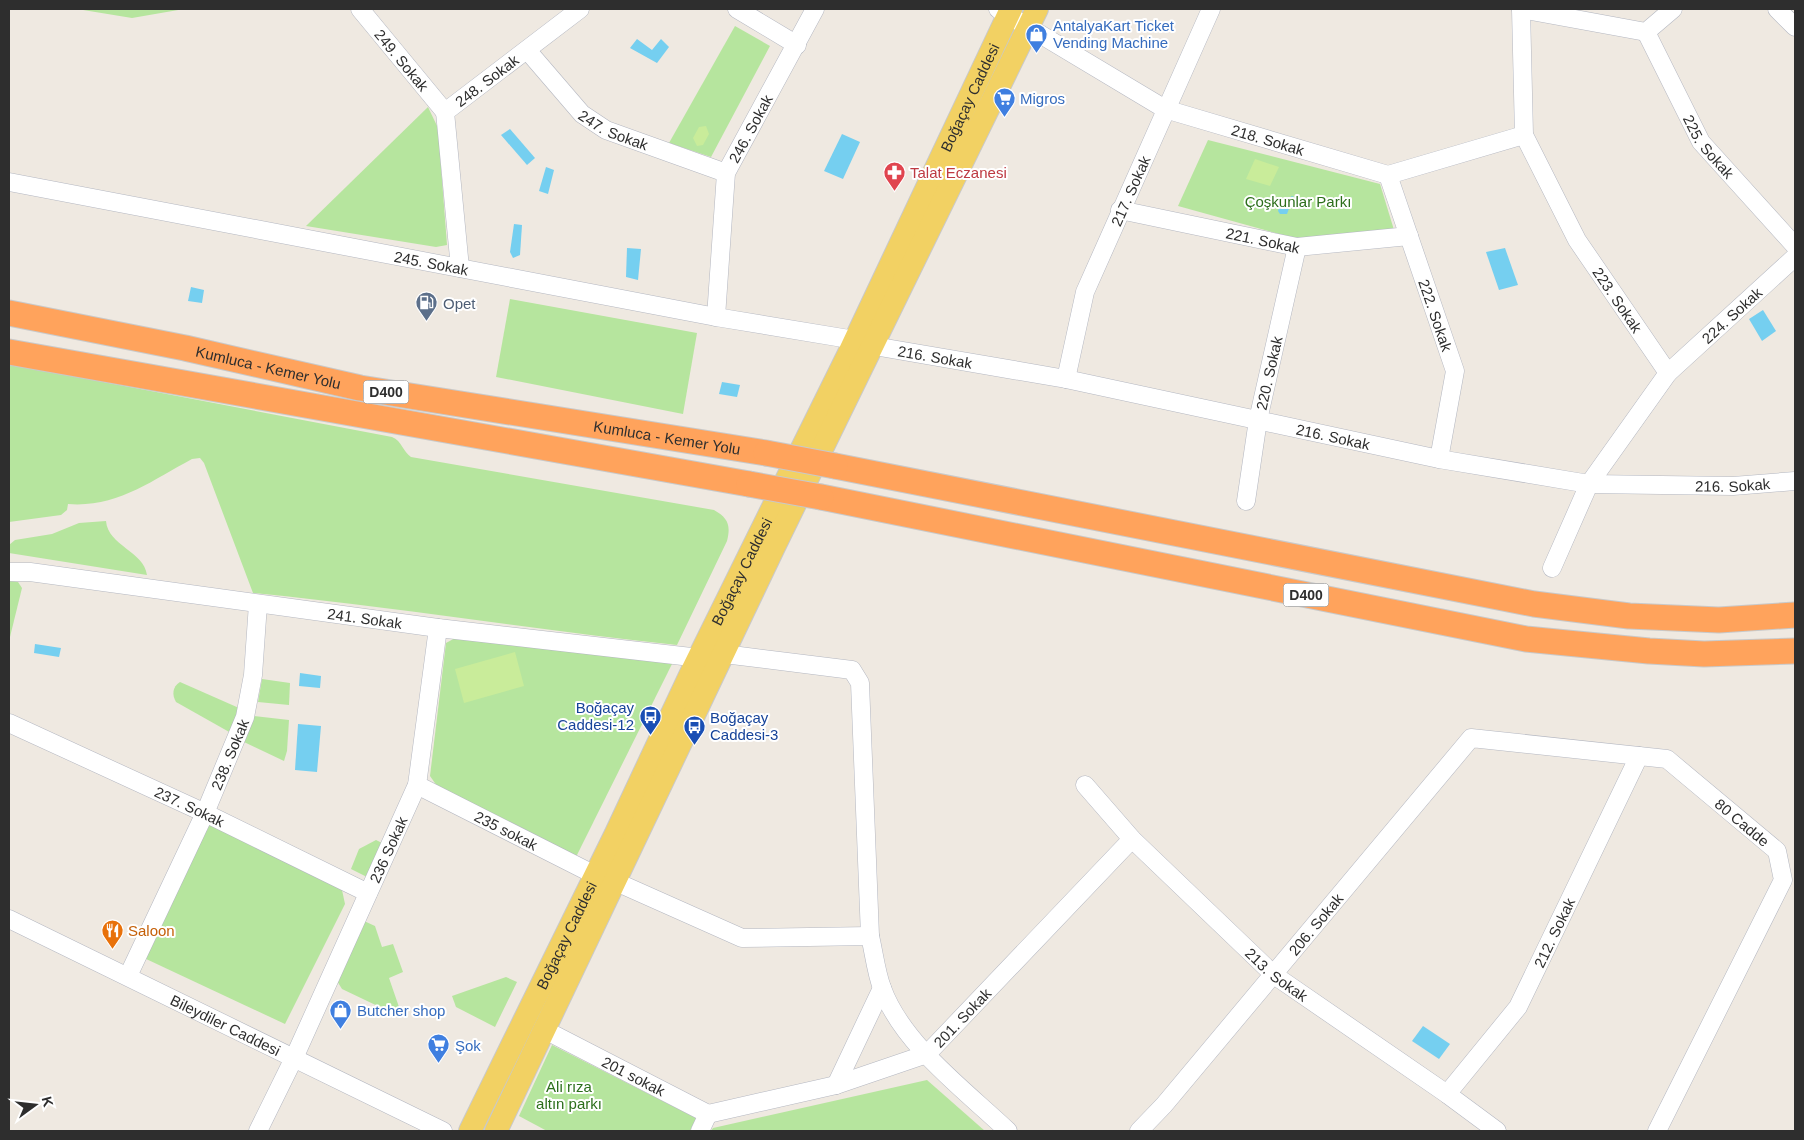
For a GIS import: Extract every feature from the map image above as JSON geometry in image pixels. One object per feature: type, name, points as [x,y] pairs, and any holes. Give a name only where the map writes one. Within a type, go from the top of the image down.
[{"type":"highway","name":"Kumluca - Kemer Yolu","points":[[9,313],[185,348],[360,388],[766,453],[1534,604],[1629,616],[1710,620],[1795,615]]},
{"type":"highway","name":"Kumluca - Kemer Yolu","points":[[9,352],[821,497],[1526,639],[1695,654],[1758,654],[1795,651]]},
{"type":"main road","name":"Boğaçay Caddesi","points":[[470,1131],[724,654],[865,343],[1006,11]]},
{"type":"main road","name":"Boğaçay Caddesi","points":[[496,1131],[543,1030],[605,878],[700,658],[1033,18]]},
{"type":"street","name":"249. Sokak","points":[[360,9],[445,112]]},
{"type":"street","name":"248. Sokak","points":[[460,268],[445,112],[580,9]]},
{"type":"street","points":[[737,9],[797,45]]},
{"type":"street","name":"246. Sokak","points":[[716,317],[726,173],[815,9]]},
{"type":"street","name":"217. Sokak","points":[[1066,379],[1085,292],[1211,9]]},
{"type":"street","points":[[1521,9],[1646,32],[1673,9]]},
{"type":"street","name":"223. Sokak","points":[[1521,9],[1524,135],[1576,240],[1668,373]]},
{"type":"street","points":[[1777,9],[1795,28]]},
{"type":"street","name":"218. Sokak","points":[[1006,11],[1033,18],[1165,109],[1388,174]]},
{"type":"street","name":"225. Sokak","points":[[1646,32],[1701,142],[1795,246]]},
{"type":"street","name":"247. Sokak","points":[[527,50],[582,114],[606,130],[726,173]]},
{"type":"street","points":[[1388,174],[1524,135]]},
{"type":"street","name":"222. Sokak","points":[[1388,174],[1455,371],[1439,459]]},
{"type":"street","name":"245. Sokak","points":[[9,182],[716,317],[865,343]]},
{"type":"street","name":"221. Sokak","points":[[1120,210],[1297,247],[1409,236]]},
{"type":"street","name":"220. Sokak","points":[[1246,501],[1258,420],[1297,247]]},
{"type":"street","name":"224. Sokak","points":[[1668,373],[1795,258]]},
{"type":"street","name":"216. Sokak","points":[[865,343],[1066,379],[1439,459],[1590,484],[1733,486],[1795,481]]},
{"type":"street","points":[[1552,568],[1590,484],[1668,373]]},
{"type":"street","name":"241. Sokak","points":[[9,563],[30,572]]},
{"type":"street","name":"241. Sokak","points":[[9,572],[30,572],[438,628],[700,658]]},
{"type":"street","name":"238. Sokak","points":[[128,976],[205,813],[248,707],[253,675],[258,604]]},
{"type":"street","name":"236 Sokak","points":[[258,1131],[294,1058],[417,785],[438,628]]},
{"type":"street","points":[[724,654],[852,670],[860,684],[870,936],[882,988],[903,1027],[927,1054],[1008,1131]]},
{"type":"street","name":"237. Sokak","points":[[9,722],[205,813],[368,894]]},
{"type":"street","name":"80 Cadde","points":[[1471,738],[1667,759],[1777,851],[1783,880],[1657,1131]]},
{"type":"street","name":"206. Sokak","points":[[1139,1131],[1164,1105],[1274,975],[1471,738]]},
{"type":"street","name":"212. Sokak","points":[[1447,1094],[1518,1007],[1639,756]]},
{"type":"street","name":"235 sokak","points":[[417,785],[605,878],[742,938],[870,936]]},
{"type":"street","name":"213. Sokak","points":[[1085,785],[1132,839],[1274,975],[1447,1094],[1497,1131]]},
{"type":"street","name":"201. Sokak","points":[[708,1114],[836,1085],[927,1054],[1132,839]]},
{"type":"street","name":"Bileydiler Caddesi","points":[[9,919],[443,1131]]},
{"type":"street","points":[[836,1085],[882,988]]},
{"type":"street","name":"201 sokak","points":[[543,1030],[708,1114]]},
{"type":"street","points":[[700,1131],[708,1114]]},
{"type":"green space","points":[[77,9],[184,9],[132,18]]},
{"type":"green space","points":[[735,26],[770,46],[711,157],[669,143]]},
{"type":"green space","points":[[428,107],[438,128],[447,245],[436,247],[306,226]]},
{"type":"green space","points":[[706,126],[709,134],[703,145],[697,146],[693,138],[699,127]]},
{"type":"green space","name":"Çoşkunlar Parkı","points":[[1208,140],[1380,184],[1394,230],[1301,240],[1178,206]]},
{"type":"green space","points":[[1255,159],[1279,167],[1270,186],[1246,179]]},
{"type":"green space","points":[[510,299],[697,333],[683,414],[496,377]]},
{"type":"green space","points":[[9,364],[392,437],[398,441],[411,457],[714,510],[727,522],[729,531],[727,541],[677,645],[253,593],[204,463],[200,458],[192,459],[147,484],[118,497],[102,502],[68,504],[67,510],[61,515],[9,522]]},
{"type":"green space","points":[[106,521],[108,530],[113,537],[140,560],[147,575],[9,553],[9,545],[15,540],[52,534],[79,523]]},
{"type":"green space","points":[[9,581],[18,582],[22,588],[9,641]]},
{"type":"green space","points":[[457,637],[674,660],[576,857],[437,786],[430,776],[446,643]]},
{"type":"green space","points":[[515,652],[524,686],[464,703],[455,669]]},
{"type":"green space","points":[[262,679],[290,683],[289,705],[258,702]]},
{"type":"green space","points":[[180,682],[239,708],[231,733],[176,702],[173,691]]},
{"type":"green space","points":[[254,716],[289,720],[287,751],[284,761],[244,742]]},
{"type":"green space","points":[[207,822],[342,890],[345,904],[285,1024],[144,958]]},
{"type":"green space","points":[[376,840],[386,845],[371,879],[351,869],[359,849]]},
{"type":"green space","points":[[364,921],[375,926],[382,947],[393,944],[403,972],[389,978],[399,1007],[386,1010],[342,989],[337,981]]},
{"type":"green space","points":[[506,977],[517,982],[495,1027],[456,1007],[452,996]]},
{"type":"green space","name":"Ali rıza altın parkı","points":[[552,1045],[696,1118],[690,1131],[547,1131],[519,1116]]},
{"type":"green space","points":[[927,1080],[985,1131],[711,1131],[713,1128]]},
{"type":"water","points":[[637,39],[652,50],[661,39],[669,47],[657,63],[630,48]]},
{"type":"water","points":[[510,129],[535,158],[527,165],[501,135]]},
{"type":"water","points":[[842,134],[860,142],[843,179],[824,171]]},
{"type":"water","points":[[546,167],[554,170],[548,194],[539,191]]},
{"type":"water","points":[[1292,196],[1299,200],[1299,202],[1290,206],[1287,214],[1280,214],[1278,211],[1280,205]]},
{"type":"water","points":[[514,224],[522,225],[520,255],[513,258],[510,252]]},
{"type":"water","points":[[627,248],[641,249],[638,280],[626,277]]},
{"type":"water","points":[[1505,248],[1518,285],[1499,290],[1486,252]]},
{"type":"water","points":[[191,287],[204,290],[202,303],[188,301]]},
{"type":"water","points":[[1763,310],[1776,331],[1762,341],[1749,319]]},
{"type":"water","points":[[722,382],[740,385],[737,397],[719,394]]},
{"type":"water","points":[[35,644],[61,648],[59,657],[34,653]]},
{"type":"water","points":[[300,673],[321,676],[320,688],[299,686]]},
{"type":"water","points":[[298,724],[321,726],[317,772],[295,770]]},
{"type":"water","points":[[1423,1026],[1450,1044],[1439,1059],[1412,1041]]},
{"type":"place","name":"AntalyaKart Ticket Vending Machine","points":[[1037,53]]},
{"type":"place","name":"Migros","points":[[1004,117]]},
{"type":"place","name":"Talat Eczanesi","points":[[894,191]]},
{"type":"place","name":"Opet","points":[[427,322]]},
{"type":"place","name":"Boğaçay Caddesi-12","points":[[650,735]]},
{"type":"place","name":"Boğaçay Caddesi-3","points":[[694,745]]},
{"type":"place","name":"Saloon","points":[[112,949]]},
{"type":"place","name":"Butcher shop","points":[[341,1029]]},
{"type":"place","name":"Şok","points":[[439,1064]]}]
